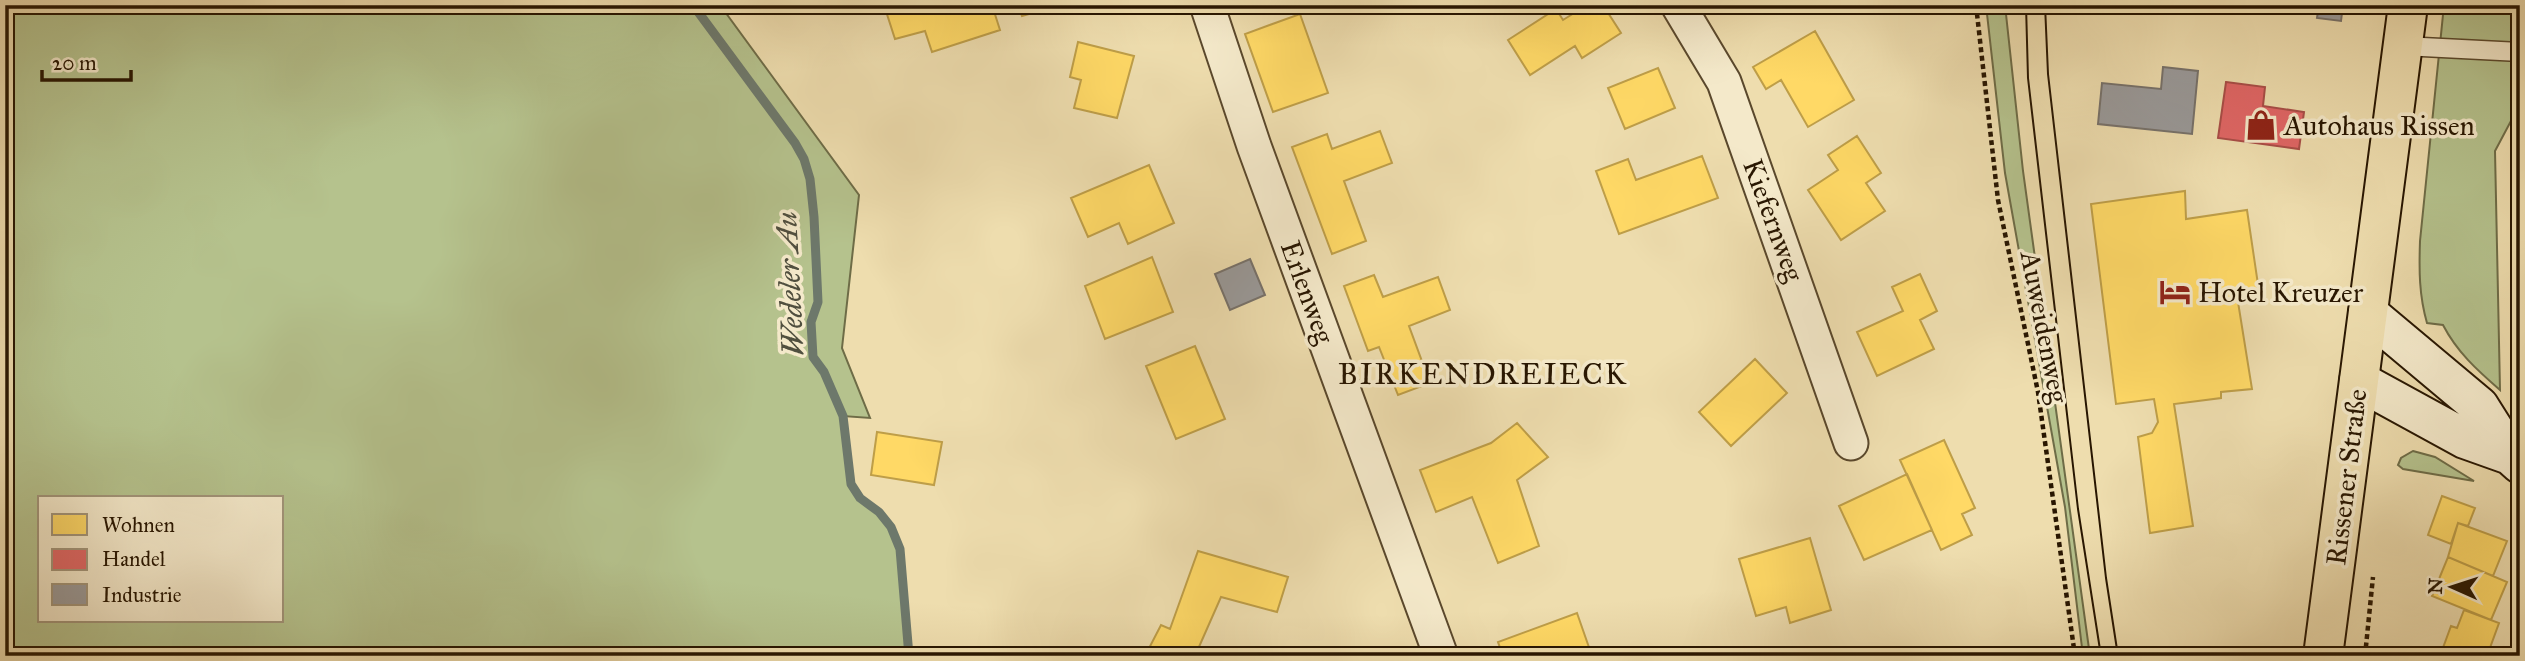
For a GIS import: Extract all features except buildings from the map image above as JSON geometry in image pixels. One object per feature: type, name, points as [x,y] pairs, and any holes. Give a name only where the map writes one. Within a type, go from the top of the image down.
[{"type":"main road","name":"Rissener Straße","points":[[2323,656],[2408,5]]},
{"type":"street","name":"Erlenweg","points":[[1207,5],[1254,146],[1441,656]]},
{"type":"street","name":"Kiefernweg","points":[[1678,5],[1724,82],[1851,443]]},
{"type":"street","points":[[2369,305],[2479,406],[2515,459]]},
{"type":"street","points":[[2359,381],[2465,439],[2515,459]]},
{"type":"lane","points":[[2403,46],[2520,52]]},
{"type":"path","name":"Auweidenweg","points":[[1976,5],[1998,200],[2038,392],[2075,656]]},
{"type":"path","points":[[2365,656],[2373,578]]},
{"type":"green space","points":[[5,5],[720,5],[859,195],[842,348],[870,418],[843,416],[847,471],[855,491],[889,523],[897,541],[906,590],[909,656],[5,656]]},
{"type":"green space","points":[[1986,5],[2005,5],[2023,171],[2090,656],[2083,656],[2065,507],[2005,173]]},
{"type":"green space","points":[[2444,5],[2520,5],[2520,104],[2495,151],[2500,390],[2461,352],[2443,325],[2427,323],[2422,302],[2420,241]]},
{"type":"green space","points":[[2413,451],[2435,457],[2474,481],[2403,469],[2398,465],[2401,458]]},
{"type":"waterway","name":"Wedeler Au","points":[[693,5],[804,159],[810,179],[814,217],[818,302],[811,322],[813,357],[824,372],[843,416],[851,484],[860,498],[879,512],[891,527],[900,549],[909,656]]},
{"type":"tram line","points":[[2026,5],[2028,78],[2078,509],[2101,656]]},
{"type":"tram line","points":[[2045,5],[2048,74],[2106,578],[2118,656]]},
{"type":"place","name":"Autohaus Rissen","points":[[2261,125]]},
{"type":"place","name":"Hotel Kreuzer","points":[[2175,292]]},
{"type":"district","name":"BIRKENDREIECK","points":[[1483,374]]}]
